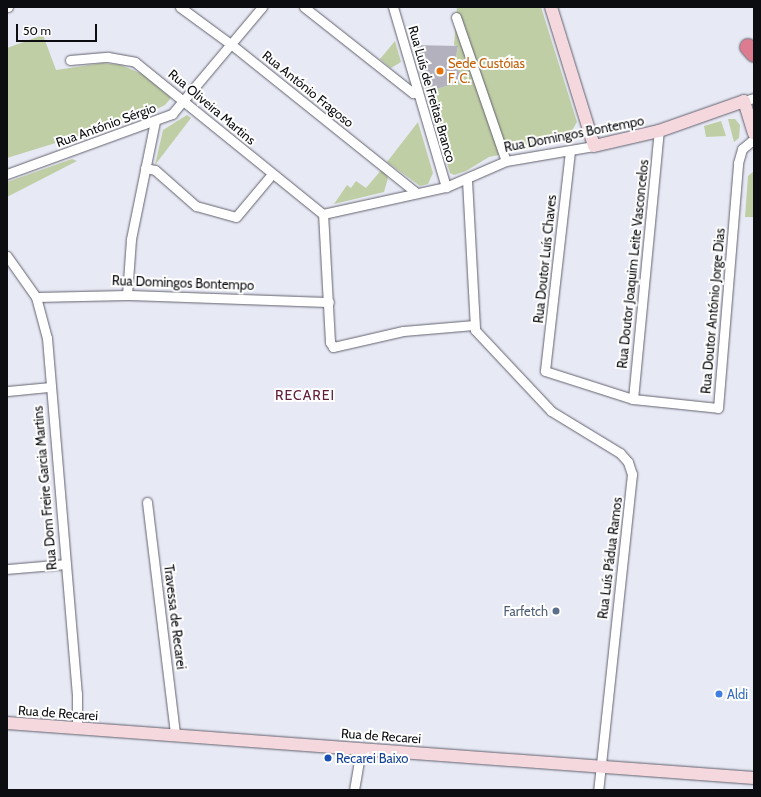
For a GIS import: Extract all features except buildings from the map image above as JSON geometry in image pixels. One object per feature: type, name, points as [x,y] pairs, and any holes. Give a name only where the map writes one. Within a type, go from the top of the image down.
[{"type":"main road","points":[[551,7],[594,146]]},
{"type":"main road","points":[[749,100],[754,133]]},
{"type":"main road","name":"Rua Domingos Bontempo","points":[[594,146],[659,131],[749,100]]},
{"type":"main road","name":"Rua de Recarei","points":[[7,723],[599,768],[754,778]]},
{"type":"street","name":"Rua António Fragoso","points":[[180,7],[232,44],[417,193]]},
{"type":"street","name":"Rua António Sérgio","points":[[7,174],[172,114],[186,101],[262,7]]},
{"type":"street","points":[[304,7],[413,93],[418,93]]},
{"type":"street","name":"Rua Luís de Freitas Branco","points":[[393,7],[446,187]]},
{"type":"street","points":[[456,17],[506,160]]},
{"type":"street","name":"Rua Oliveira Martins","points":[[70,60],[108,57],[135,62],[186,101],[272,174],[324,214]]},
{"type":"street","points":[[126,295],[131,239],[144,168],[155,121]]},
{"type":"street","name":"Rua Doutor Joaquim Leite Vasconcelos","points":[[633,399],[659,131]]},
{"type":"street","name":"Rua Doutor António Jorge Dias","points":[[545,371],[633,399],[718,408],[738,163],[742,149],[754,139]]},
{"type":"street","name":"Rua Domingos Bontempo","points":[[324,214],[446,187],[467,180],[506,160],[594,146]]},
{"type":"street","name":"Rua Doutor Luís Chaves","points":[[545,371],[570,151]]},
{"type":"street","points":[[144,168],[155,170],[196,206],[236,217],[272,174]]},
{"type":"street","points":[[324,214],[330,342],[338,348],[388,333],[474,325],[467,180]]},
{"type":"street","name":"Rua Dom Freire Garcia Martins","points":[[7,256],[36,297],[47,338],[49,387],[65,564],[77,728]]},
{"type":"street","name":"Rua Domingos Bontempo","points":[[36,297],[126,295],[329,302]]},
{"type":"street","name":"Rua Luís Pádua Ramos","points":[[474,325],[481,338],[539,399],[565,422],[620,453],[628,462],[632,474],[599,768],[598,790]]},
{"type":"street","points":[[7,391],[49,387]]},
{"type":"street","name":"Travessa de Recarei","points":[[147,502],[174,735]]},
{"type":"street","points":[[7,570],[65,564]]},
{"type":"street","points":[[354,790],[361,749]]},
{"type":"green space","points":[[457,7],[541,7],[577,122],[566,141],[489,157],[466,171],[454,175],[450,173],[426,92],[462,81],[455,62],[458,47],[454,45]]},
{"type":"green space","points":[[43,35],[56,70],[103,63],[121,65],[142,74],[171,98],[165,105],[143,116],[7,158],[7,48]]},
{"type":"green space","points":[[395,41],[401,62],[391,68],[380,59]]},
{"type":"green space","points":[[187,115],[191,118],[155,165],[163,130]]},
{"type":"green space","points":[[728,119],[735,119],[740,125],[739,138],[734,142]]},
{"type":"green space","points":[[721,121],[726,136],[706,137],[704,126]]},
{"type":"green space","points":[[418,122],[433,173],[428,184],[420,186],[387,162]]},
{"type":"green space","points":[[72,159],[77,161],[7,197],[7,182]]},
{"type":"green space","points":[[382,169],[388,178],[384,192],[334,204],[347,185],[351,188],[356,181],[366,188]]},
{"type":"green space","points":[[754,171],[754,217],[745,217],[748,176]]},
{"type":"place","name":"Sede Custóias F. C.","points":[[440,71]]},
{"type":"place","name":"Farfetch","points":[[556,611]]},
{"type":"place","name":"Aldi","points":[[719,694]]},
{"type":"place","name":"Recarei Baixo","points":[[328,758]]},
{"type":"district","name":"RECAREI","points":[[305,395]]}]
